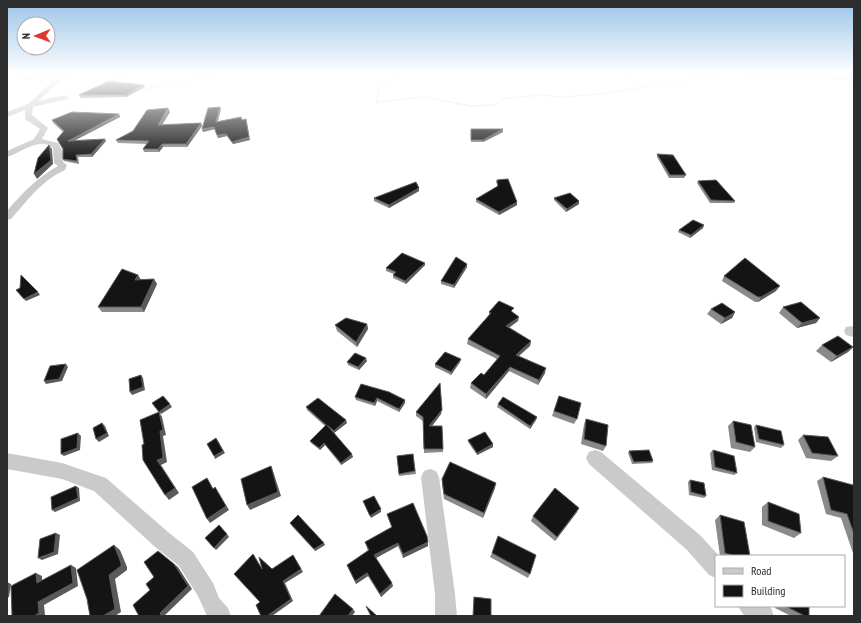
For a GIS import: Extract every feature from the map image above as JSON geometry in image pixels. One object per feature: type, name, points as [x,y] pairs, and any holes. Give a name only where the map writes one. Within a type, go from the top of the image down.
[{"type":"street","points":[[7,115],[39,103]]},
{"type":"street","points":[[7,106],[31,105]]},
{"type":"street","points":[[31,105],[28,117],[44,128],[37,141]]},
{"type":"street","points":[[7,154],[37,141],[50,142],[58,150],[58,162],[63,165],[62,168],[51,173],[7,217]]},
{"type":"street","points":[[595,458],[694,543],[715,567]]},
{"type":"street","points":[[7,461],[62,471],[100,484],[161,539],[186,559],[206,590],[212,605],[220,616]]},
{"type":"street","points":[[430,477],[445,594],[446,616]]},
{"type":"street","points":[[750,607],[764,616]]},
{"type":"path","points":[[455,103],[470,106],[496,105],[498,103]]},
{"type":"building","points":[[220,107],[216,122],[241,117],[242,120],[246,119],[249,137],[232,142],[226,134],[217,135],[214,127],[202,129],[208,108]]},
{"type":"building","points":[[168,108],[158,125],[201,123],[186,144],[162,144],[158,149],[143,149],[149,141],[116,140],[133,131],[147,110]]},
{"type":"building","points":[[72,112],[119,114],[68,141],[105,139],[91,154],[76,155],[77,161],[63,159],[63,149],[57,139],[64,131],[52,120]]},
{"type":"building","points":[[471,129],[503,129],[483,140],[471,140]]},
{"type":"building","points":[[49,145],[51,160],[34,174],[38,158]]},
{"type":"building","points":[[657,154],[673,155],[686,175],[670,175]]},
{"type":"building","points":[[508,179],[517,202],[499,212],[476,199],[498,186],[497,180]]},
{"type":"building","points":[[716,180],[735,201],[711,200],[698,181]]},
{"type":"building","points":[[416,182],[419,188],[389,205],[374,198]]},
{"type":"building","points":[[570,193],[579,201],[567,209],[554,198]]},
{"type":"building","points":[[693,220],[704,225],[691,235],[679,230]]},
{"type":"building","points":[[402,253],[425,263],[405,281],[393,275],[396,272],[386,268]]},
{"type":"building","points":[[456,257],[467,264],[454,285],[441,281]]},
{"type":"building","points":[[745,258],[780,286],[761,297],[758,297],[724,276]]},
{"type":"building","points":[[122,269],[138,275],[135,280],[154,279],[141,307],[98,307]]},
{"type":"building","points":[[21,275],[38,292],[24,299],[16,290],[20,288]]},
{"type":"building","points":[[499,301],[514,308],[511,311],[519,317],[506,326],[531,341],[516,355],[546,368],[539,380],[510,367],[486,394],[471,383],[481,373],[484,375],[500,356],[468,339],[491,313],[489,312]]},
{"type":"building","points":[[801,302],[820,318],[802,323],[783,307]]},
{"type":"building","points":[[722,303],[735,312],[725,318],[711,309]]},
{"type":"building","points":[[346,318],[367,324],[356,342],[335,325]]},
{"type":"building","points":[[838,336],[853,347],[837,356],[822,345]]},
{"type":"building","points":[[445,352],[461,359],[451,372],[435,364]]},
{"type":"building","points":[[355,353],[366,358],[358,367],[347,362]]},
{"type":"building","points":[[66,364],[59,379],[44,381],[50,366]]},
{"type":"building","points":[[141,375],[143,387],[130,392],[129,379]]},
{"type":"building","points":[[440,383],[442,410],[429,426],[442,426],[443,449],[424,449],[423,417],[416,412]]},
{"type":"building","points":[[361,384],[389,392],[405,400],[399,409],[377,398],[374,403],[355,397]]},
{"type":"building","points":[[163,396],[170,404],[159,412],[152,403]]},
{"type":"building","points":[[559,396],[581,403],[577,419],[554,411]]},
{"type":"building","points":[[503,397],[537,417],[530,426],[498,404]]},
{"type":"building","points":[[318,398],[346,420],[334,431],[327,425],[352,454],[341,463],[324,443],[319,448],[310,441],[326,425],[306,407]]},
{"type":"building","points":[[159,412],[163,430],[160,431],[163,458],[157,460],[175,488],[165,495],[143,460],[142,445],[144,444],[140,420]]},
{"type":"building","points":[[586,419],[608,425],[606,446],[584,439]]},
{"type":"building","points":[[733,421],[751,425],[755,447],[736,442]]},
{"type":"building","points":[[102,423],[107,433],[96,439],[93,428]]},
{"type":"building","points":[[756,425],[781,431],[784,445],[759,439]]},
{"type":"building","points":[[485,432],[493,444],[477,453],[468,440]]},
{"type":"building","points":[[78,433],[77,448],[61,454],[61,439]]},
{"type":"building","points":[[803,435],[828,437],[838,456],[812,453]]},
{"type":"building","points":[[216,438],[223,451],[214,456],[207,444]]},
{"type":"building","points":[[649,450],[653,461],[634,462],[629,451]]},
{"type":"building","points":[[713,450],[734,456],[737,473],[715,467]]},
{"type":"building","points":[[413,454],[415,471],[399,474],[397,456]]},
{"type":"building","points":[[450,462],[496,483],[484,513],[444,494],[442,479]]},
{"type":"building","points":[[271,466],[278,492],[247,505],[241,479]]},
{"type":"building","points":[[823,477],[853,485],[854,534],[847,514],[831,510]]},
{"type":"building","points":[[207,478],[213,489],[215,487],[226,506],[207,519],[192,487]]},
{"type":"building","points":[[690,480],[704,483],[706,496],[691,492]]},
{"type":"building","points":[[76,486],[78,498],[52,510],[51,497]]},
{"type":"building","points":[[555,488],[579,508],[557,537],[533,516]]},
{"type":"building","points":[[374,496],[381,509],[370,516],[363,501]]},
{"type":"building","points":[[768,502],[799,514],[801,533],[768,521]]},
{"type":"building","points":[[413,503],[427,536],[428,542],[403,554],[398,543],[374,555],[392,583],[380,594],[367,573],[355,581],[347,565],[369,550],[365,542],[392,527],[387,514]]},
{"type":"building","points":[[298,515],[324,543],[314,549],[290,523]]},
{"type":"building","points":[[720,515],[744,522],[750,555],[732,555],[725,553]]},
{"type":"building","points":[[219,525],[227,534],[214,548],[205,538]]},
{"type":"building","points":[[56,533],[54,552],[38,558],[40,539]]},
{"type":"building","points":[[498,536],[536,555],[530,574],[492,553]]},
{"type":"building","points":[[114,545],[121,563],[121,566],[109,575],[115,609],[103,616],[90,616],[87,599],[77,570]]},
{"type":"building","points":[[158,551],[174,564],[188,586],[160,613],[161,616],[139,616],[133,605],[150,590],[146,584],[154,577],[144,562]]},
{"type":"building","points":[[253,554],[262,569],[259,557],[272,569],[293,555],[301,569],[283,581],[291,599],[267,616],[261,616],[256,605],[260,602],[234,574]]},
{"type":"building","points":[[71,565],[73,583],[38,602],[39,613],[34,616],[12,616],[11,586],[36,573],[37,583]]},
{"type":"building","points":[[335,594],[353,609],[348,616],[319,616]]},
{"type":"building","points":[[474,597],[491,599],[491,616],[473,616]]},
{"type":"building","points":[[366,606],[377,616],[371,616]]},
{"type":"building","points":[[787,607],[809,607],[809,616],[805,616]]}]
